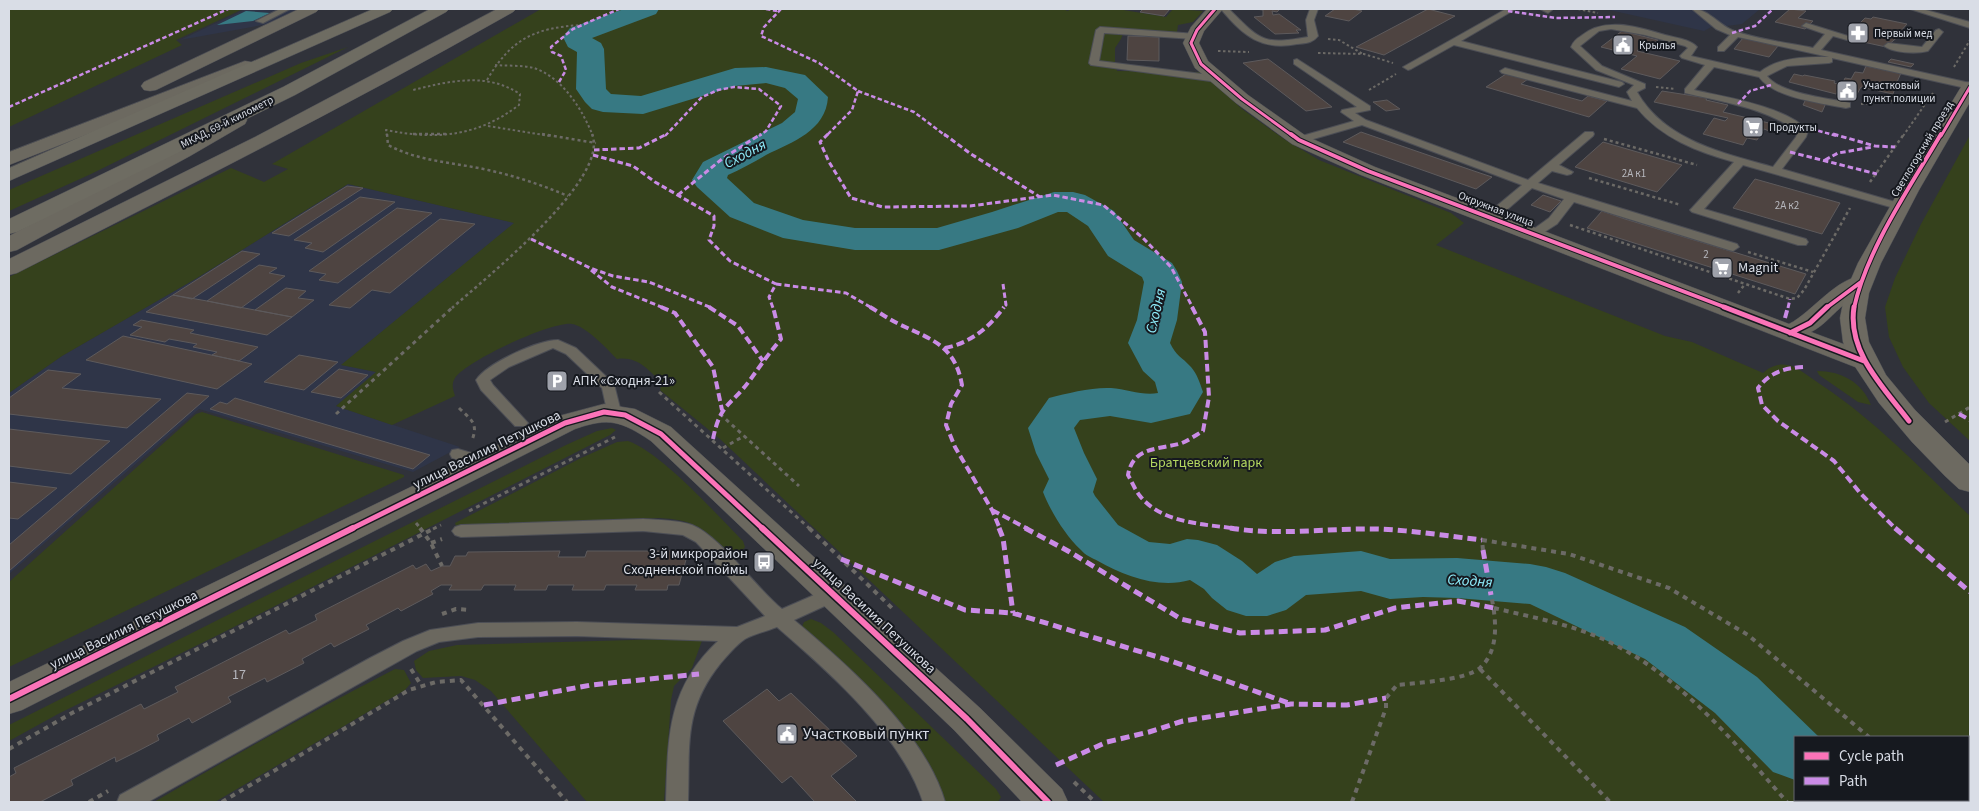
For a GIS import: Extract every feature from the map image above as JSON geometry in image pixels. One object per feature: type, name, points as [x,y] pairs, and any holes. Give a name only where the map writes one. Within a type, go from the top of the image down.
[{"type":"highway","points":[[9,175],[385,9]]},
{"type":"highway","name":"МКАД, 69-й километр","points":[[9,227],[289,91],[441,9]]},
{"type":"main road","points":[[9,150],[107,106],[311,9]]},
{"type":"main road","points":[[9,268],[372,84],[508,9]]},
{"type":"main road","points":[[9,159],[360,21]]},
{"type":"main road","name":"Светлогорский проезд","points":[[1970,87],[1898,206],[1861,282],[1852,319],[1856,341],[1864,361],[1910,421],[1970,482]]},
{"type":"main road","points":[[9,244],[183,152],[289,91]]},
{"type":"street","points":[[1194,36],[1215,9]]},
{"type":"street","name":"Окружная улица","points":[[1194,36],[1192,43],[1201,64],[1299,140],[1350,164],[1864,361]]},
{"type":"street","points":[[1790,333],[1802,329],[1835,300],[1861,282]]},
{"type":"street","name":"улица Василия Петушкова","points":[[9,700],[402,505],[472,458],[598,412],[619,424],[629,415],[661,434],[967,719],[1037,799]]},
{"type":"lane","points":[[260,21],[286,9]]},
{"type":"lane","points":[[1226,9],[1244,28],[1265,42],[1280,44],[1311,39],[1314,36],[1310,20],[1314,9]]},
{"type":"lane","points":[[1408,68],[1510,10],[1505,9]]},
{"type":"lane","points":[[1696,9],[1719,27],[1736,34],[1970,87]]},
{"type":"lane","points":[[1914,9],[1970,25]]},
{"type":"lane","points":[[1806,26],[1847,37]]},
{"type":"lane","points":[[1638,87],[1636,81],[1599,68],[1576,50],[1576,44],[1602,27],[1619,28],[1688,44],[1693,47],[1685,56],[1711,64],[1762,75],[1776,66],[1803,61],[1853,60]]},
{"type":"lane","points":[[1194,36],[1100,30],[1094,63],[1218,79]]},
{"type":"lane","points":[[1888,46],[1916,50],[1926,49],[1938,32]]},
{"type":"lane","points":[[1815,52],[1831,33]]},
{"type":"lane","points":[[1722,48],[1736,34]]},
{"type":"lane","points":[[1453,42],[1638,87]]},
{"type":"lane","points":[[1297,62],[1366,108],[1346,112],[1362,122],[1529,184],[1733,247]]},
{"type":"lane","points":[[1711,64],[1688,90],[1761,111],[1798,125],[1803,131],[1801,137],[1775,171]]},
{"type":"lane","points":[[1506,71],[1641,106]]},
{"type":"lane","points":[[1762,75],[1763,80],[1784,90],[1846,105]]},
{"type":"lane","points":[[1638,87],[1632,92],[1641,106],[1652,118],[1676,137],[1709,152],[1898,206]]},
{"type":"lane","points":[[1299,140],[1362,122]]},
{"type":"lane","points":[[1491,217],[1590,134]]},
{"type":"lane","points":[[1741,161],[1696,210],[1802,242]]},
{"type":"lane","points":[[1550,166],[1567,172]]},
{"type":"lane","points":[[1535,234],[1553,221],[1571,198]]},
{"type":"lane","points":[[520,423],[486,387],[483,380],[486,375],[498,368],[551,344],[558,344],[564,346],[610,387],[619,424]]},
{"type":"lane","points":[[456,526],[666,526],[687,530],[702,538],[778,619],[826,658],[876,711],[909,751],[930,790],[934,802]]},
{"type":"lane","points":[[677,802],[678,739],[682,712],[690,689],[699,674],[715,654],[738,634],[778,619],[834,594]]},
{"type":"lane","points":[[128,802],[410,646],[437,635],[478,630],[567,629],[738,634]]},
{"type":"path","points":[[1620,9],[1631,9]]},
{"type":"path","points":[[487,80],[495,65],[507,50],[520,42],[542,32],[564,26],[581,26]]},
{"type":"path","points":[[1314,36],[1339,40],[1364,54]]},
{"type":"path","points":[[1553,221],[1790,299],[1797,298],[1842,220],[1859,195],[1883,166],[1942,80],[1954,67],[1970,40]]},
{"type":"path","points":[[336,414],[531,238],[584,175],[596,143],[584,114],[559,82],[533,68],[495,65]]},
{"type":"path","points":[[1353,99],[1408,68]]},
{"type":"path","points":[[413,90],[438,84],[487,80],[510,86],[520,94],[519,105],[506,116],[487,126],[436,136],[411,136],[386,130],[388,145],[402,154],[433,162],[486,170],[546,187],[568,196]]},
{"type":"path","points":[[1638,87],[1688,90]]},
{"type":"path","points":[[1846,105],[1930,97]]},
{"type":"path","points":[[487,126],[596,143]]},
{"type":"path","points":[[1590,134],[1728,174]]},
{"type":"path","points":[[1589,178],[1696,210]]},
{"type":"path","points":[[1733,247],[1813,272]]},
{"type":"path","points":[[1945,422],[1970,406]]},
{"type":"path","points":[[720,414],[799,486]]},
{"type":"path","points":[[468,512],[603,442],[619,424]]},
{"type":"path","points":[[723,448],[744,436]]},
{"type":"path","points":[[402,505],[431,543],[442,566]]},
{"type":"path","points":[[9,748],[72,713],[424,534],[456,526]]},
{"type":"path","points":[[1483,550],[1482,540],[1569,554],[1669,588],[1748,635],[1868,736]]},
{"type":"path","points":[[1352,802],[1386,708],[1386,698],[1397,686],[1455,678],[1480,669],[1491,654],[1495,644],[1494,608],[1491,595]]},
{"type":"path","points":[[1494,608],[1585,633],[1617,646],[1655,671],[1697,707],[1787,802]]},
{"type":"path","points":[[1480,669],[1610,802]]},
{"type":"path","points":[[222,802],[409,690],[436,682],[461,680],[474,692],[567,802]]},
{"type":"shaded area","points":[[246,9],[298,9],[268,24],[180,40]]},
{"type":"shaded area","points":[[1605,9],[1760,9],[1742,24],[1719,27],[1715,25],[1704,31]]},
{"type":"shaded area","points":[[246,11],[270,13],[253,21],[217,25]]},
{"type":"shaded area","points":[[348,184],[515,223],[342,365],[377,372],[336,406],[460,447],[413,472],[199,409],[9,574],[9,393],[62,356],[197,278]]},
{"type":"green space","points":[[9,9],[243,9],[176,40],[182,45],[9,127]]},
{"type":"green space","name":"Братцевский парк","points":[[541,9],[1062,9],[1068,11],[1070,9],[1117,9],[1166,17],[1173,9],[1203,11],[1193,22],[1178,25],[1177,32],[1124,31],[1115,48],[1117,71],[1202,72],[1242,109],[1284,139],[1319,160],[1451,213],[1464,223],[1436,245],[1665,336],[1692,342],[1763,373],[1777,365],[1794,367],[1863,416],[1900,448],[1970,516],[1970,802],[1104,802],[720,439],[660,390],[662,383],[647,369],[631,360],[617,359],[584,329],[572,324],[562,325],[529,335],[492,353],[475,362],[455,378],[453,389],[455,396],[392,425],[336,406],[376,372],[341,365],[514,223],[348,184],[197,278],[62,356],[9,393],[9,277],[231,168],[264,182],[288,169],[272,164]]},
{"type":"green space","points":[[348,47],[91,174],[9,211],[9,190],[301,63]]},
{"type":"green space","points":[[1970,135],[1970,441],[1929,403],[1903,367],[1889,337],[1885,307],[1895,278],[1921,224]]},
{"type":"green space","points":[[1817,371],[1834,373],[1850,379],[1862,390],[1871,405],[1858,402],[1819,375]]},
{"type":"green space","points":[[202,412],[404,475],[404,477],[9,667],[9,582],[196,414]]},
{"type":"green space","points":[[612,428],[616,430],[610,435],[220,634],[58,714],[9,741],[9,725],[566,445],[597,431]]},
{"type":"green space","points":[[628,441],[657,458],[704,501],[743,541],[745,547],[741,552],[729,550],[703,530],[689,523],[665,518],[456,526],[455,523],[581,458],[617,442]]},
{"type":"green space","points":[[811,619],[821,623],[833,632],[996,789],[1001,797],[998,802],[943,802],[801,629],[804,622]]},
{"type":"green space","points":[[703,638],[692,668],[674,686],[671,700],[664,802],[587,802],[491,691],[475,680],[461,676],[423,678],[416,670],[414,661],[429,651],[457,645]]},
{"type":"green space","points":[[395,669],[404,670],[411,683],[405,690],[215,802],[154,802],[273,734]]},
{"type":"building","points":[[1143,9],[1170,9],[1164,16],[1140,12]]},
{"type":"building","points":[[1255,9],[1280,9],[1277,12],[1272,11],[1273,15],[1279,14],[1301,30],[1296,30],[1299,33],[1275,34],[1254,17],[1263,16],[1263,10]]},
{"type":"building","points":[[1335,9],[1362,11],[1349,21],[1325,16]]},
{"type":"building","points":[[1428,9],[1455,16],[1384,55],[1356,47]]},
{"type":"building","points":[[1790,9],[1806,11],[1798,18],[1813,21],[1805,29],[1775,22]]},
{"type":"building","points":[[1873,17],[1907,24],[1899,33],[1901,34],[1886,47],[1845,38],[1865,18],[1871,19]]},
{"type":"building","points":[[1622,31],[1658,40],[1646,50],[1640,48],[1637,51],[1680,61],[1660,79],[1621,69],[1637,56],[1601,47]]},
{"type":"building","points":[[1128,36],[1159,37],[1159,61],[1127,60]]},
{"type":"building","points":[[1743,38],[1778,46],[1769,57],[1734,49]]},
{"type":"building","points":[[1268,59],[1332,107],[1306,111],[1243,63]]},
{"type":"building","points":[[1891,59],[1914,64],[1911,67],[1888,62]]},
{"type":"building","points":[[1866,66],[1901,73],[1897,82],[1905,84],[1902,90],[1895,88],[1893,94],[1861,87],[1856,96],[1837,92],[1836,94],[1789,82],[1794,74],[1835,81],[1834,83],[1842,85],[1845,78],[1851,79],[1855,72],[1863,73]]},
{"type":"building","points":[[1506,74],[1528,79],[1521,84],[1582,101],[1588,96],[1607,101],[1589,117],[1486,87]]},
{"type":"building","points":[[1662,91],[1707,98],[1706,100],[1728,105],[1723,112],[1773,124],[1769,131],[1764,129],[1757,140],[1747,138],[1743,145],[1703,134],[1714,118],[1725,121],[1728,118],[1654,102]]},
{"type":"building","points":[[1806,99],[1826,103],[1822,112],[1803,105]]},
{"type":"building","points":[[1387,100],[1400,109],[1386,111],[1373,102]]},
{"type":"building","points":[[1361,132],[1492,177],[1476,189],[1343,142]]},
{"type":"building","points":[[1603,142],[1682,165],[1657,192],[1575,167]]},
{"type":"building","points":[[1755,179],[1840,203],[1822,234],[1733,208]]},
{"type":"building","points":[[347,186],[363,188],[289,236],[272,233]]},
{"type":"building","points":[[1543,195],[1561,201],[1550,212],[1531,205]]},
{"type":"building","points":[[360,197],[395,202],[323,252],[305,248],[312,243],[294,240]]},
{"type":"building","points":[[397,208],[432,213],[338,283],[319,280],[326,274],[309,271]]},
{"type":"building","points":[[1602,211],[1806,274],[1795,294],[1587,228]]},
{"type":"building","points":[[440,219],[475,224],[390,293],[372,290],[350,308],[329,305]]},
{"type":"building","points":[[242,251],[260,254],[192,299],[173,295]]},
{"type":"building","points":[[259,265],[277,268],[269,273],[285,276],[241,308],[207,301]]},
{"type":"building","points":[[286,288],[306,291],[298,298],[314,300],[292,317],[255,310]]},
{"type":"building","points":[[173,295],[292,317],[267,335],[146,312]]},
{"type":"building","points":[[141,320],[194,330],[190,333],[258,347],[239,361],[212,355],[217,352],[193,347],[197,344],[169,339],[165,342],[130,335],[142,327],[133,325]]},
{"type":"building","points":[[123,336],[252,364],[217,389],[86,360]]},
{"type":"building","points":[[299,355],[338,362],[304,390],[264,382]]},
{"type":"building","points":[[339,369],[368,375],[341,398],[311,392]]},
{"type":"building","points":[[48,370],[81,374],[62,388],[161,399],[127,428],[9,414],[9,398]]},
{"type":"building","points":[[187,393],[209,396],[9,571],[9,545]]},
{"type":"building","points":[[235,398],[430,455],[413,469],[210,409],[220,402],[227,404]]},
{"type":"building","points":[[9,429],[110,441],[71,474],[9,466]]},
{"type":"building","points":[[9,482],[57,488],[18,519],[9,518]]},
{"type":"building","points":[[560,551],[558,557],[585,557],[587,551],[679,551],[678,556],[687,556],[679,585],[668,585],[667,590],[635,590],[637,585],[606,585],[604,590],[572,590],[574,585],[548,585],[546,590],[514,590],[516,585],[484,585],[481,590],[449,590],[452,585],[441,585],[431,591],[433,594],[401,611],[398,608],[366,625],[369,629],[334,647],[331,643],[302,659],[304,663],[267,682],[265,678],[228,697],[231,702],[192,723],[189,718],[157,735],[159,740],[116,762],[115,757],[71,780],[73,785],[40,802],[9,802],[9,777],[16,773],[14,768],[141,704],[144,709],[178,692],[175,687],[286,630],[289,634],[317,620],[315,615],[413,565],[416,569],[426,564],[431,571],[442,566],[450,566],[455,556],[466,556],[468,552]]},
{"type":"building","points":[[767,689],[779,701],[791,693],[857,756],[831,776],[857,802],[812,802],[814,801],[791,776],[782,783],[723,721]]},
{"type":"waterway","name":"Сходня","points":[[647,9],[579,34],[576,37],[577,41],[591,49],[591,89],[595,96],[603,103],[643,105],[735,77],[766,75],[795,81],[813,97],[812,107],[802,123],[784,135],[715,169],[709,180],[742,210],[796,230],[855,239],[939,239],[1005,220],[1054,202],[1073,202],[1101,219],[1121,248],[1158,271],[1163,282],[1157,320],[1149,343],[1158,362],[1175,376],[1181,392],[1174,404],[1151,409],[1110,402],[1065,408],[1051,428],[1060,453],[1073,479],[1068,492],[1073,504],[1100,538],[1135,558],[1147,561],[1177,564],[1187,558],[1198,559],[1223,575],[1231,584],[1246,595],[1267,595],[1294,576],[1361,571],[1390,579],[1423,577],[1457,578],[1530,584],[1546,588],[1564,598],[1665,643],[1736,695],[1794,752]]},
{"type":"marked path","points":[[9,107],[228,9]]},
{"type":"marked path","points":[[559,82],[566,70],[561,56],[552,52],[551,47],[564,34],[619,9]]},
{"type":"marked path","points":[[766,9],[777,11]]},
{"type":"marked path","points":[[781,9],[764,27],[761,36],[772,43],[793,50],[819,63],[858,91],[852,110],[820,142],[829,162],[851,198],[883,207],[970,206],[1053,195],[1103,205],[1143,238],[1171,267],[1205,332],[1209,397],[1203,431],[1184,442],[1142,452],[1130,464],[1128,475],[1140,496],[1157,511],[1180,520],[1249,531],[1312,532],[1376,529],[1482,540]]},
{"type":"marked path","points":[[1732,33],[1755,26],[1773,9]]},
{"type":"marked path","points":[[1508,11],[1556,18],[1615,17]]},
{"type":"marked path","points":[[1738,104],[1750,91],[1771,85]]},
{"type":"marked path","points":[[594,150],[639,148],[667,135],[702,97],[718,90],[734,87],[759,89],[781,106],[766,131],[722,159],[678,195]]},
{"type":"marked path","points":[[858,91],[914,112],[971,154],[1040,197]]},
{"type":"marked path","points":[[1798,125],[1875,146],[1895,147]]},
{"type":"marked path","points":[[1825,160],[1838,153],[1873,147]]},
{"type":"marked path","points":[[1790,152],[1877,174]]},
{"type":"marked path","points":[[593,155],[633,166],[655,182],[714,216],[714,226],[709,240],[715,248],[730,261],[776,284],[769,297],[781,339],[749,382],[722,410],[716,424],[713,439]]},
{"type":"marked path","points":[[531,239],[590,268],[613,276],[649,282],[711,308],[738,326],[763,361]]},
{"type":"marked path","points":[[591,270],[612,287],[675,313],[713,367],[722,410]]},
{"type":"marked path","points":[[776,284],[846,293],[900,325],[925,335],[945,348],[959,369],[962,385],[951,404],[946,425],[955,447],[992,510],[1003,538],[1013,613]]},
{"type":"marked path","points":[[945,348],[963,343],[972,338],[994,320],[1006,305],[1003,284]]},
{"type":"marked path","points":[[1785,318],[1790,299]]},
{"type":"marked path","points":[[1803,367],[1783,369],[1767,378],[1758,388],[1762,405],[1778,421],[1834,461],[1861,494],[1901,534],[1970,592]]},
{"type":"marked path","points":[[1959,414],[1970,420]]},
{"type":"marked path","points":[[992,510],[1068,551],[1181,619],[1240,633],[1325,630],[1395,608],[1458,601],[1494,608]]},
{"type":"marked path","points":[[1483,550],[1491,595]]},
{"type":"marked path","points":[[841,559],[965,610],[1013,613],[1171,661],[1291,704]]},
{"type":"marked path","points":[[484,705],[591,685],[699,674]]},
{"type":"marked path","points":[[1056,765],[1107,742],[1149,732],[1183,721],[1291,704],[1347,705],[1386,698]]},
{"type":"cycle path","points":[[1215,9],[1197,30],[1191,43],[1201,64],[1242,99],[1299,140],[1368,171],[1864,361]]},
{"type":"cycle path","points":[[1909,421],[1864,361],[1856,341],[1852,319],[1854,306],[1872,257],[1898,206],[1970,87]]},
{"type":"cycle path","points":[[1790,333],[1810,323],[1835,300],[1861,282]]},
{"type":"cycle path","points":[[9,699],[565,423],[593,414],[615,413],[636,419],[661,434],[967,719],[1048,802]]},
{"type":"place","name":"Первый мед","points":[[1858,33]]},
{"type":"place","name":"Крылья","points":[[1623,45]]},
{"type":"place","name":"Участковый пункт полиции","points":[[1847,91]]},
{"type":"place","name":"Продукты","points":[[1753,127]]},
{"type":"place","name":"Magnit","points":[[1722,268]]},
{"type":"place","name":"АПК «Сходня-21»","points":[[557,381]]},
{"type":"place","name":"3-й микрорайон Сходненской поймы","points":[[764,562]]},
{"type":"place","name":"Участковый пункт","points":[[787,734]]}]
